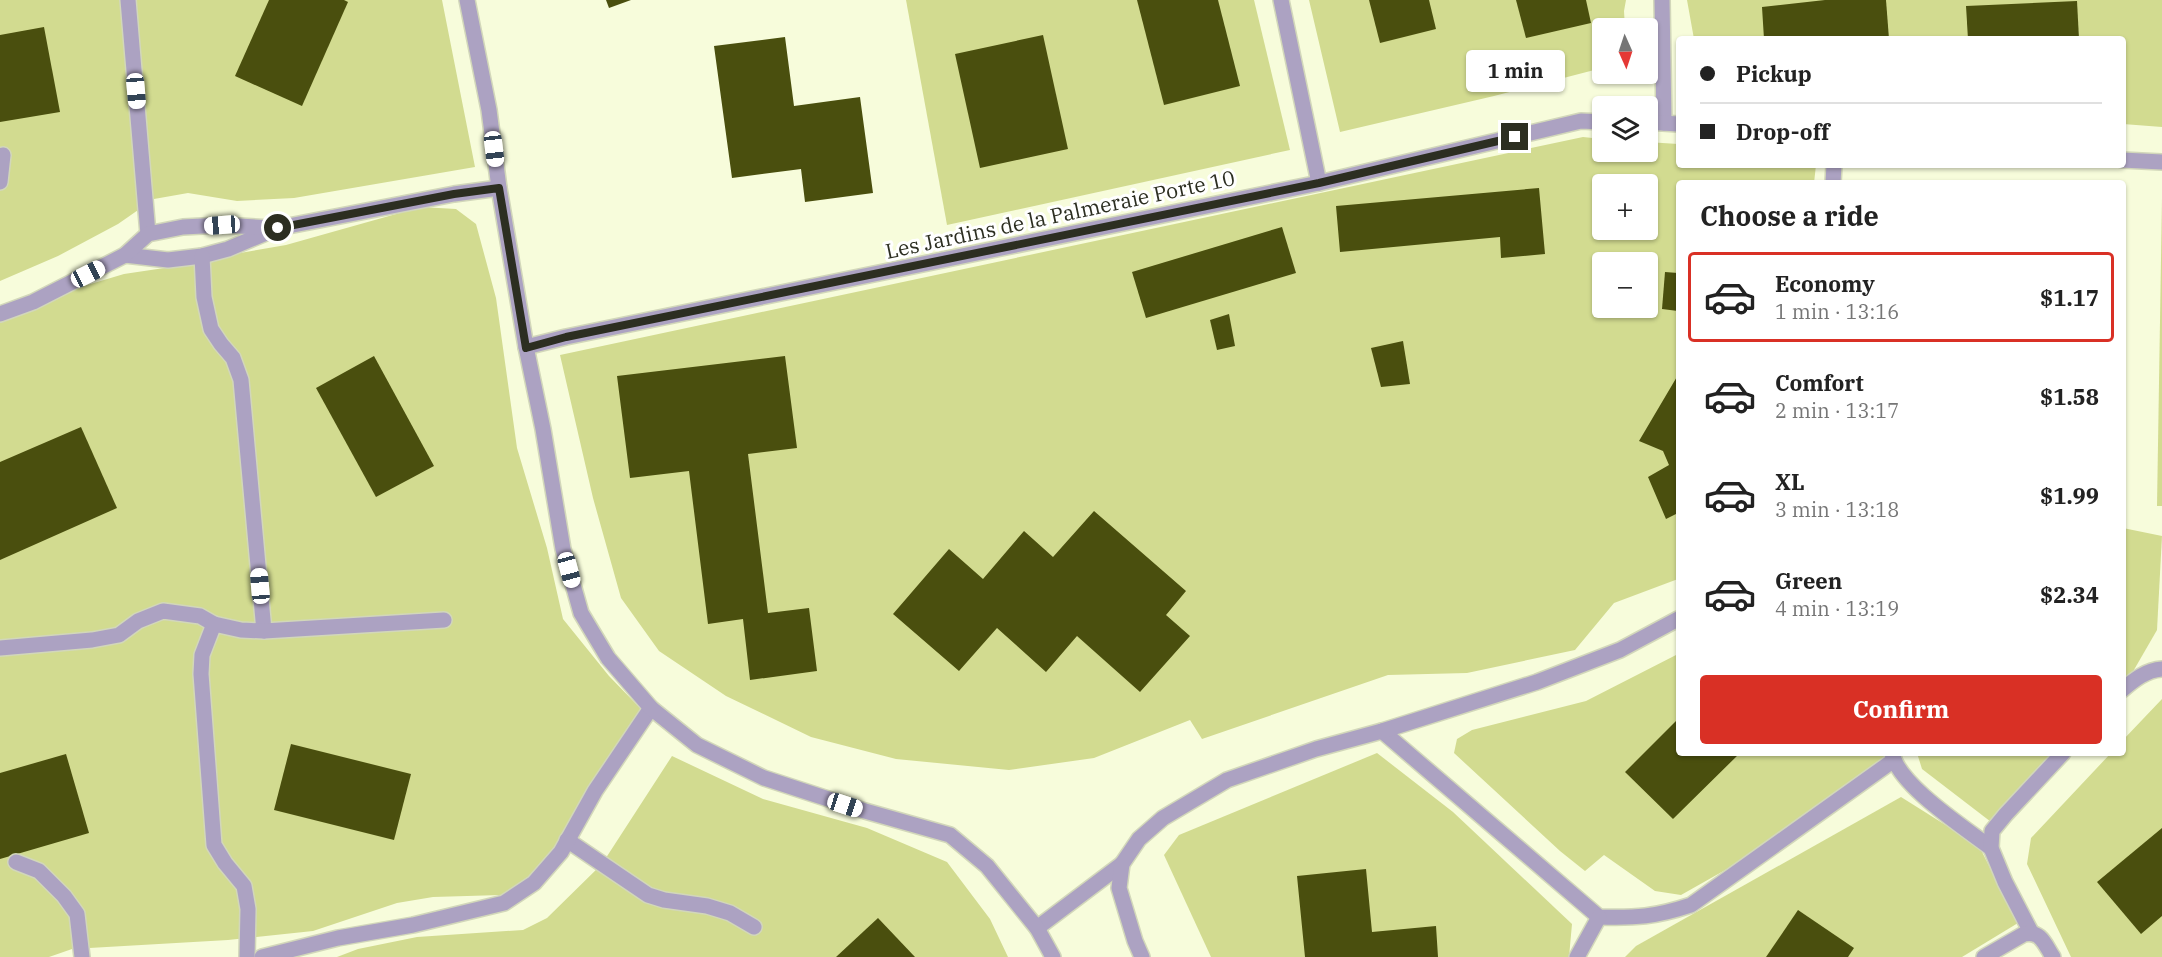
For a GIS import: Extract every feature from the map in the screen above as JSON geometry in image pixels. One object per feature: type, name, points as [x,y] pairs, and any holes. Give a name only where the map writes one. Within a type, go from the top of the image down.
[{"type":"street","points":[[128,0],[148,234]]},
{"type":"street","points":[[467,0],[489,110],[499,188],[563,549],[581,613],[608,658],[651,708],[697,745],[764,778],[865,811],[950,835],[987,866],[1036,928],[1053,957]]},
{"type":"street","points":[[1281,0],[1319,183]]},
{"type":"street","points":[[1662,0],[1662,67],[1671,123]]},
{"type":"street","name":"Les Jardins de la Palmeraie Porte 10","points":[[526,348],[566,337],[1319,183],[1581,121],[1592,122]]},
{"type":"street","points":[[0,182],[3,155]]},
{"type":"street","points":[[2126,160],[2162,162]]},
{"type":"street","points":[[125,255],[168,260],[202,256],[228,249],[278,228],[454,194],[499,188]]},
{"type":"street","points":[[0,314],[33,302],[125,255],[148,234],[183,227],[222,225],[278,228]]},
{"type":"street","points":[[202,256],[204,297],[211,329],[233,358],[241,380],[264,631]]},
{"type":"street","points":[[0,648],[92,640],[119,634],[138,621],[163,611],[200,616],[214,624],[241,630],[264,631],[444,620]]},
{"type":"street","points":[[1036,928],[1122,864],[1139,839],[1163,818],[1227,780],[1316,749],[1382,731],[1582,666],[1620,650],[1676,620]]},
{"type":"street","points":[[214,624],[202,655],[201,674],[214,845],[244,886],[248,909],[247,957]]},
{"type":"street","points":[[2126,687],[2153,669],[2162,669]]},
{"type":"street","points":[[262,957],[338,938],[413,925],[504,903],[534,883],[561,852],[595,791],[651,708]]},
{"type":"street","points":[[1382,731],[1599,917],[1640,918],[1667,914],[1692,905],[1893,757],[1901,773],[1928,800],[1991,848]]},
{"type":"street","points":[[2031,932],[1991,848],[1992,831],[2060,756]]},
{"type":"street","points":[[567,840],[648,895],[664,900],[707,906],[730,913],[754,927]]},
{"type":"street","points":[[16,862],[39,871],[64,896],[77,914],[82,957]]},
{"type":"street","points":[[1122,864],[1119,888],[1142,957]]},
{"type":"street","points":[[1577,957],[1599,917]]},
{"type":"street","points":[[1984,957],[2031,932],[2042,938],[2053,957]]},
{"type":"green space","points":[[0,0],[442,0],[475,167],[294,198],[237,201],[188,193],[154,199],[118,224],[58,256],[0,281]]},
{"type":"green space","points":[[906,0],[1254,0],[1290,150],[947,225]]},
{"type":"green space","points":[[1309,0],[1626,0],[1624,18],[1592,18],[1592,71],[1340,132]]},
{"type":"green space","points":[[1687,0],[2162,0],[2162,127],[2126,124],[2126,36],[1693,36]]},
{"type":"green space","points":[[1583,137],[1592,138],[1592,162],[1658,162],[1658,143],[1676,144],[1676,168],[1816,168],[1814,180],[1676,180],[1676,580],[1614,603],[1575,650],[1467,673],[1388,675],[1202,739],[1190,720],[1094,758],[1009,770],[896,759],[811,737],[726,696],[659,651],[621,598],[593,498],[560,355]]},
{"type":"green space","points":[[2162,198],[2162,506],[2157,506]]},
{"type":"green space","points":[[421,207],[456,209],[476,224],[496,298],[517,448],[547,548],[563,619],[609,676],[642,710],[555,849],[524,881],[501,895],[433,897],[397,903],[313,931],[228,940],[72,949],[49,957],[0,957],[0,315],[57,294],[124,274],[191,264],[286,245]]},
{"type":"green space","points":[[2126,529],[2162,536],[2157,630],[2126,681]]},
{"type":"green space","points":[[1676,655],[1676,756],[1889,756],[1766,847],[1681,895],[1655,891],[1604,855],[1585,871],[1560,851],[1454,753],[1457,739],[1472,730],[1586,701]]},
{"type":"green space","points":[[2162,699],[2162,957],[2071,957],[2027,864],[2031,838],[2108,756],[2126,756],[2126,737]]},
{"type":"green space","points":[[1377,753],[1453,812],[1572,924],[1569,957],[1211,957],[1164,855],[1179,835]]},
{"type":"green space","points":[[672,756],[763,799],[867,828],[947,862],[990,919],[1008,957],[337,957],[358,949],[417,937],[523,930],[547,918],[602,864]]},
{"type":"green space","points":[[1918,756],[2057,756],[1995,825],[1922,769]]},
{"type":"green space","points":[[1901,797],[1979,846],[2018,923],[1962,957],[1625,957],[1636,946]]},
{"type":"building","points":[[269,0],[344,0],[348,2],[302,106],[235,76]]},
{"type":"building","points":[[606,0],[631,0],[609,8]]},
{"type":"building","points":[[1137,0],[1218,0],[1240,86],[1164,105]]},
{"type":"building","points":[[1369,0],[1429,0],[1436,29],[1380,43]]},
{"type":"building","points":[[1516,0],[1586,0],[1591,23],[1526,38]]},
{"type":"building","points":[[1825,0],[1886,0],[1889,36],[1764,36],[1762,7]]},
{"type":"building","points":[[2077,1],[2079,36],[1968,36],[1966,6]]},
{"type":"building","points":[[44,27],[60,112],[0,122],[0,35]]},
{"type":"building","points":[[1043,35],[1068,149],[980,168],[955,54]]},
{"type":"building","points":[[785,37],[794,106],[860,97],[873,193],[805,202],[801,169],[732,178],[714,46]]},
{"type":"building","points":[[1539,188],[1545,254],[1501,258],[1500,237],[1340,252],[1336,206]]},
{"type":"building","points":[[1282,227],[1296,273],[1146,318],[1132,272]]},
{"type":"building","points":[[1665,272],[1676,273],[1676,311],[1662,309]]},
{"type":"building","points":[[1229,314],[1235,346],[1217,350],[1210,320]]},
{"type":"building","points":[[1403,341],[1410,384],[1381,387],[1371,348]]},
{"type":"building","points":[[374,356],[434,466],[376,497],[316,388]]},
{"type":"building","points":[[785,356],[797,448],[748,454],[768,613],[809,608],[817,671],[750,680],[743,619],[708,624],[689,471],[630,478],[617,376]]},
{"type":"building","points":[[1676,378],[1676,514],[1666,519],[1648,477],[1669,465],[1663,451],[1639,441]]},
{"type":"building","points":[[81,427],[117,508],[0,560],[0,462]]},
{"type":"building","points":[[1094,511],[1186,591],[1166,615],[1190,636],[1140,692],[1077,636],[1046,672],[997,628],[959,671],[893,614],[949,549],[983,579],[1024,531],[1053,557]]},
{"type":"building","points":[[1676,721],[1676,756],[1737,756],[1673,819],[1625,772]]},
{"type":"building","points":[[291,744],[411,774],[394,840],[274,810]]},
{"type":"building","points":[[66,754],[89,833],[0,859],[0,773]]},
{"type":"building","points":[[2162,828],[2162,916],[2141,934],[2097,882]]},
{"type":"building","points":[[1366,869],[1372,932],[1436,926],[1438,957],[1305,957],[1297,876]]},
{"type":"building","points":[[1798,910],[1854,948],[1848,957],[1766,957]]},
{"type":"building","points":[[878,918],[915,957],[836,957]]},
{"type":"route","points":[[278,228],[454,194],[499,188],[526,348],[566,337],[1319,183],[1515,137]]}]
